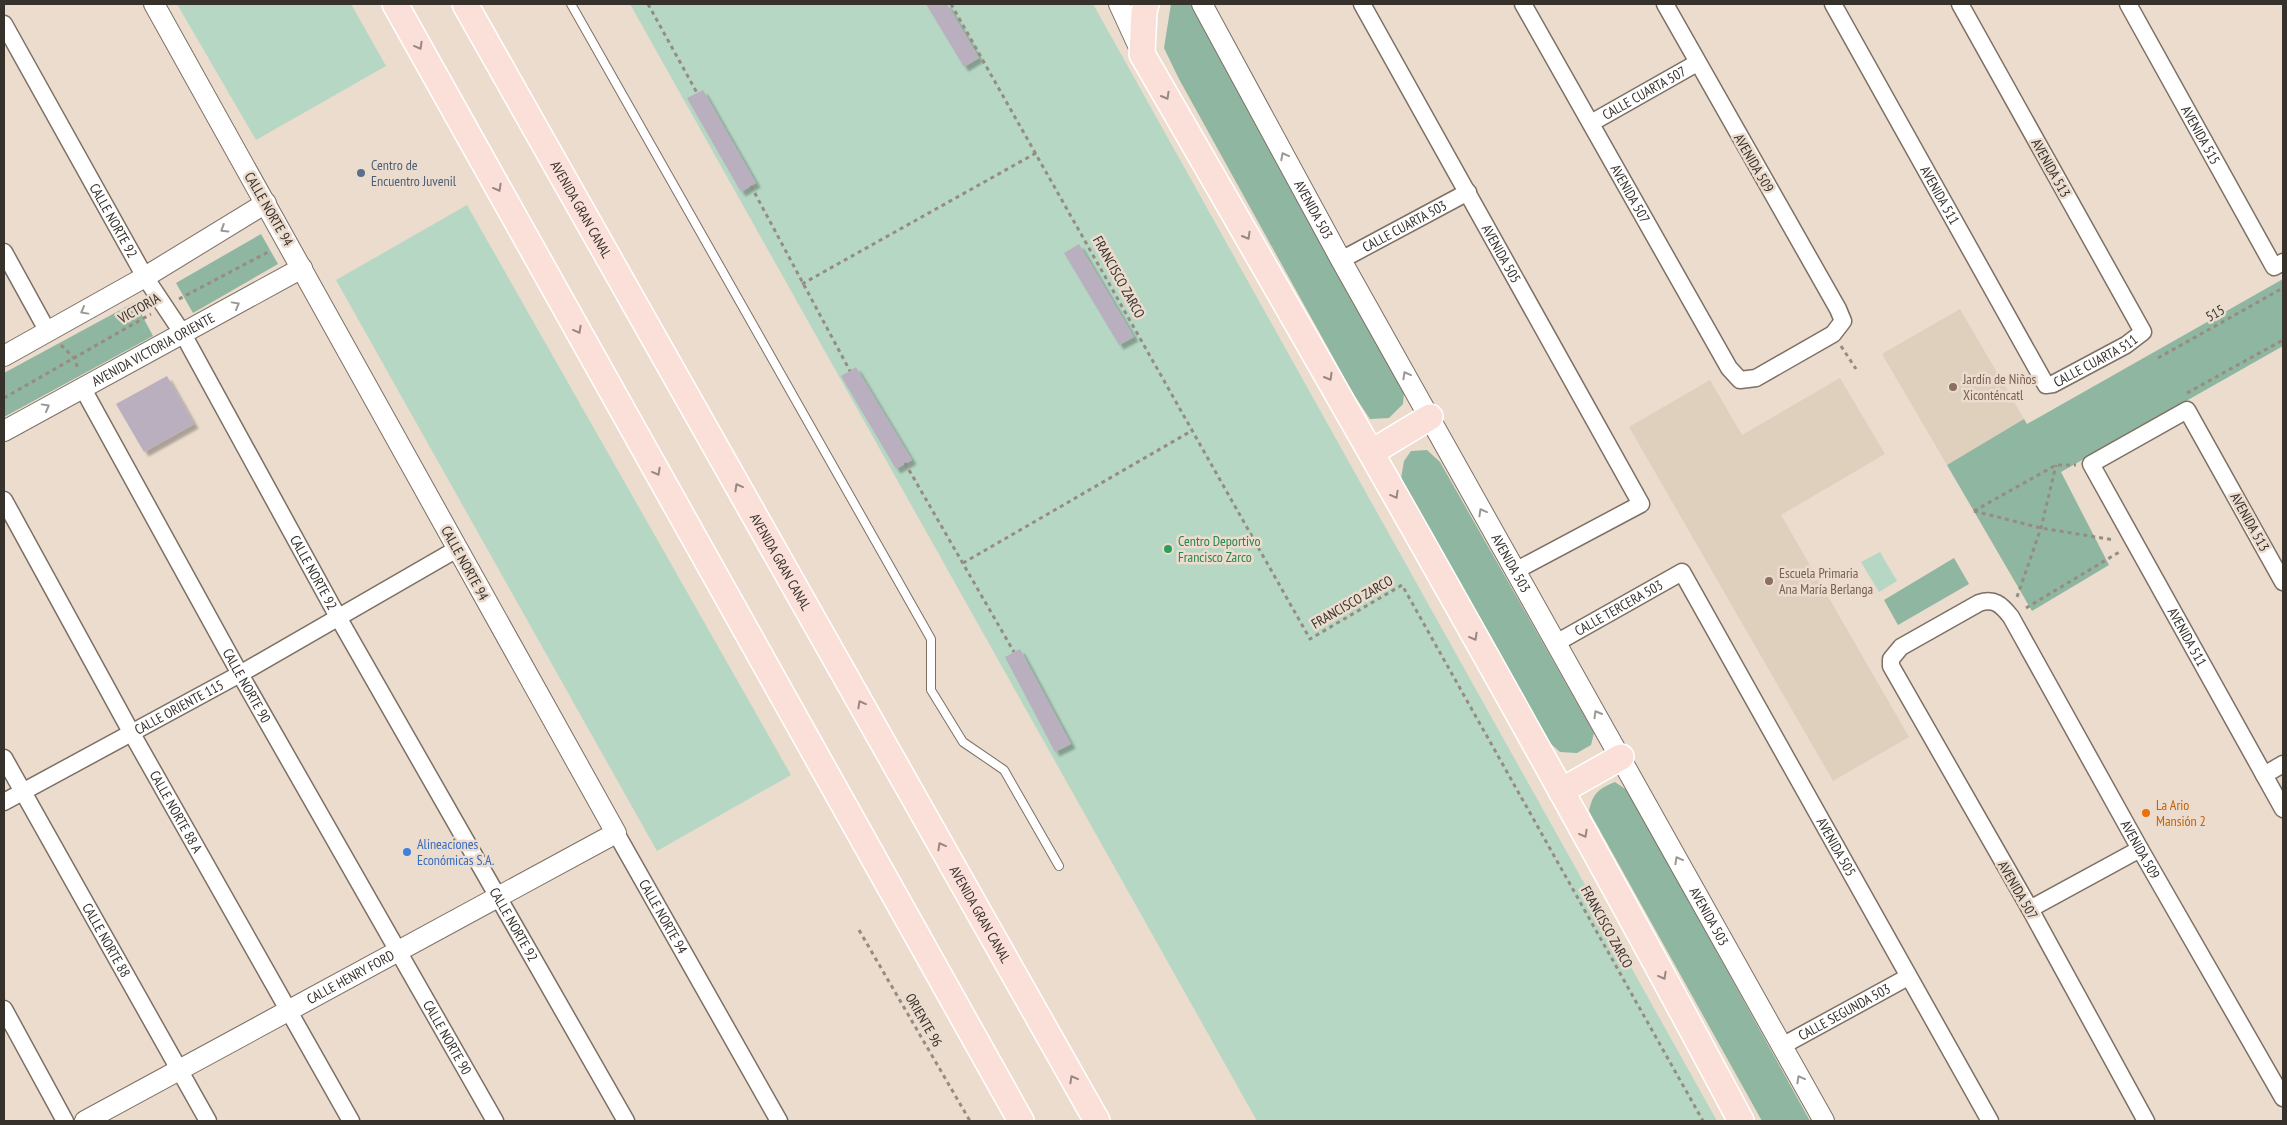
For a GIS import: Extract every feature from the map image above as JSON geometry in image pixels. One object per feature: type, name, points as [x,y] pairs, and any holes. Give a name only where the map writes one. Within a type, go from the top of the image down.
[{"type":"main road","points":[[395,4],[1022,1121]]},
{"type":"main road","name":"AVENIDA GRAN CANAL","points":[[465,4],[1096,1121]]},
{"type":"main road","points":[[1146,4],[1142,54],[1372,452],[1561,791],[1740,1121]]},
{"type":"main road","points":[[1372,452],[1430,417]]},
{"type":"main road","points":[[1561,791],[1621,757]]},
{"type":"street","name":"CALLE NORTE 94","points":[[154,4],[457,549],[779,1121]]},
{"type":"street","points":[[1119,4],[1142,54]]},
{"type":"street","name":"AVENIDA 503","points":[[1202,4],[1341,260],[1824,1121]]},
{"type":"street","name":"AVENIDA 505","points":[[1362,4],[1641,504],[1515,571]]},
{"type":"street","name":"AVENIDA 507","points":[[1524,4],[1729,368],[1740,380],[1756,378],[1838,328]]},
{"type":"street","name":"AVENIDA 509","points":[[1665,4],[1838,309],[1838,328]]},
{"type":"street","name":"AVENIDA 511","points":[[1833,4],[2046,385]]},
{"type":"street","name":"AVENIDA 513","points":[[1960,4],[2143,332]]},
{"type":"street","name":"AVENIDA 515","points":[[2128,4],[2279,264]]},
{"type":"street","name":"CALLE NORTE 92","points":[[4,24],[145,277],[183,334],[338,617],[626,1121]]},
{"type":"street","name":"CALLE CUARTA 507","points":[[1591,123],[1697,63]]},
{"type":"street","name":"CALLE CUARTA 503","points":[[1341,260],[1468,192]]},
{"type":"street","points":[[4,356],[145,277],[266,203]]},
{"type":"street","points":[[4,252],[48,332]]},
{"type":"street","name":"AVENIDA VICTORIA ORIENTE","points":[[4,431],[302,268]]},
{"type":"street","name":"CALLE CUARTA 511","points":[[2046,385],[2058,382],[2126,345],[2143,332]]},
{"type":"street","name":"CALLE NORTE 90","points":[[82,387],[240,674],[495,1121]]},
{"type":"street","name":"AVENIDA 511","points":[[2183,403],[2090,464],[2283,809]]},
{"type":"street","name":"AVENIDA 513","points":[[2183,403],[2283,582]]},
{"type":"street","name":"CALLE NORTE 88 A","points":[[4,500],[131,732],[351,1121]]},
{"type":"street","name":"CALLE ORIENTE 115","points":[[4,802],[240,674],[457,549]]},
{"type":"street","name":"AVENIDA 505","points":[[1682,572],[1990,1121]]},
{"type":"street","name":"CALLE TERCERA 503","points":[[1556,643],[1682,572]]},
{"type":"street","name":"AVENIDA 509","points":[[1891,658],[1901,648],[1979,603],[1988,600],[1996,602],[2010,617],[2283,1098]]},
{"type":"street","name":"AVENIDA 507","points":[[1891,658],[1894,673],[2030,909],[2146,1121]]},
{"type":"street","name":"CALLE NORTE 88","points":[[4,758],[208,1121]]},
{"type":"street","points":[[2264,774],[2283,764]]},
{"type":"street","name":"CALLE HENRY FORD","points":[[85,1121],[616,833]]},
{"type":"street","points":[[2030,909],[2140,849]]},
{"type":"street","name":"CALLE SEGUNDA 503","points":[[1782,1046],[1908,977]]},
{"type":"street","points":[[4,1009],[65,1121]]},
{"type":"lane","points":[[571,4],[931,640],[931,690],[963,742],[1004,770],[1059,866]]},
{"type":"path","points":[[649,4],[697,93]]},
{"type":"path","name":"FRANCISCO ZARCO","points":[[951,4],[1310,639],[1402,585],[1703,1121]]},
{"type":"path","points":[[802,284],[1036,153]]},
{"type":"path","points":[[751,186],[850,371]]},
{"type":"path","name":"VICTORIA","points":[[4,398],[165,307],[288,242]]},
{"type":"path","name":"515","points":[[2158,358],[2283,288]]},
{"type":"path","points":[[1838,328],[1856,369]]},
{"type":"path","points":[[48,332],[75,359],[82,387]]},
{"type":"path","points":[[2183,403],[2283,340]]},
{"type":"path","points":[[963,562],[1192,430]]},
{"type":"path","points":[[905,463],[1014,652]]},
{"type":"path","points":[[2010,617],[2041,528],[2056,465],[1974,511],[2041,528],[2134,543]]},
{"type":"path","points":[[2010,617],[2134,543]]},
{"type":"path","name":"ORIENTE 96","points":[[859,930],[970,1121]]},
{"type":"shaded area","name":"Jardín de Niños Xiconténcatl","points":[[1960,309],[2024,419],[1947,465],[1882,354]]},
{"type":"shaded area","name":"Escuela Primaria Ana María Berlanga","points":[[1840,378],[1885,454],[1781,515],[1909,737],[1833,781],[1629,427],[1710,380],[1742,435]]},
{"type":"green space","points":[[177,4],[351,4],[386,66],[256,140]]},
{"type":"green space","name":"Centro Deportivo Francisco Zarco","points":[[630,4],[1093,4],[1717,1121],[1257,1121]]},
{"type":"green space","points":[[1171,4],[1190,4],[1404,392],[1403,404],[1389,418],[1370,419],[1354,395],[1179,79],[1164,48]]},
{"type":"green space","points":[[467,205],[791,775],[657,851],[336,280]]},
{"type":"green space","points":[[261,234],[278,264],[193,313],[176,283]]},
{"type":"green space","points":[[2283,279],[2283,346],[2061,472],[2109,565],[2032,611],[1947,465],[2024,419],[2027,424]]},
{"type":"green space","points":[[135,302],[153,336],[4,417],[4,373]]},
{"type":"green space","points":[[1427,450],[1440,462],[1594,733],[1591,745],[1577,753],[1560,752],[1550,743],[1401,479],[1404,461],[1411,451]]},
{"type":"green space","points":[[1880,552],[1897,581],[1879,592],[1861,562]]},
{"type":"green space","points":[[1954,558],[1969,584],[1898,625],[1884,600]]},
{"type":"green space","points":[[1615,782],[1628,791],[1810,1121],[1762,1121],[1589,811],[1592,800],[1597,792]]},
{"type":"building","points":[[926,4],[947,4],[979,58],[964,67]]},
{"type":"building","points":[[703,90],[756,183],[741,192],[687,98]]},
{"type":"building","points":[[1079,244],[1134,337],[1119,345],[1064,253]]},
{"type":"building","points":[[856,367],[912,460],[896,469],[841,376]]},
{"type":"building","points":[[167,376],[194,424],[144,452],[116,404]]},
{"type":"building","points":[[1020,649],[1071,744],[1055,752],[1005,657]]},
{"type":"place","name":"Centro de Encuentro Juvenil","points":[[361,173]]},
{"type":"place","name":"Jardín de Niños Xiconténcatl","points":[[1953,387]]},
{"type":"place","name":"Centro Deportivo Francisco Zarco","points":[[1168,549]]},
{"type":"place","name":"Escuela Primaria Ana María Berlanga","points":[[1769,581]]},
{"type":"place","name":"La Ario Mansión 2","points":[[2146,813]]},
{"type":"place","name":"Alineaciones Económicas S.A.","points":[[407,852]]}]
